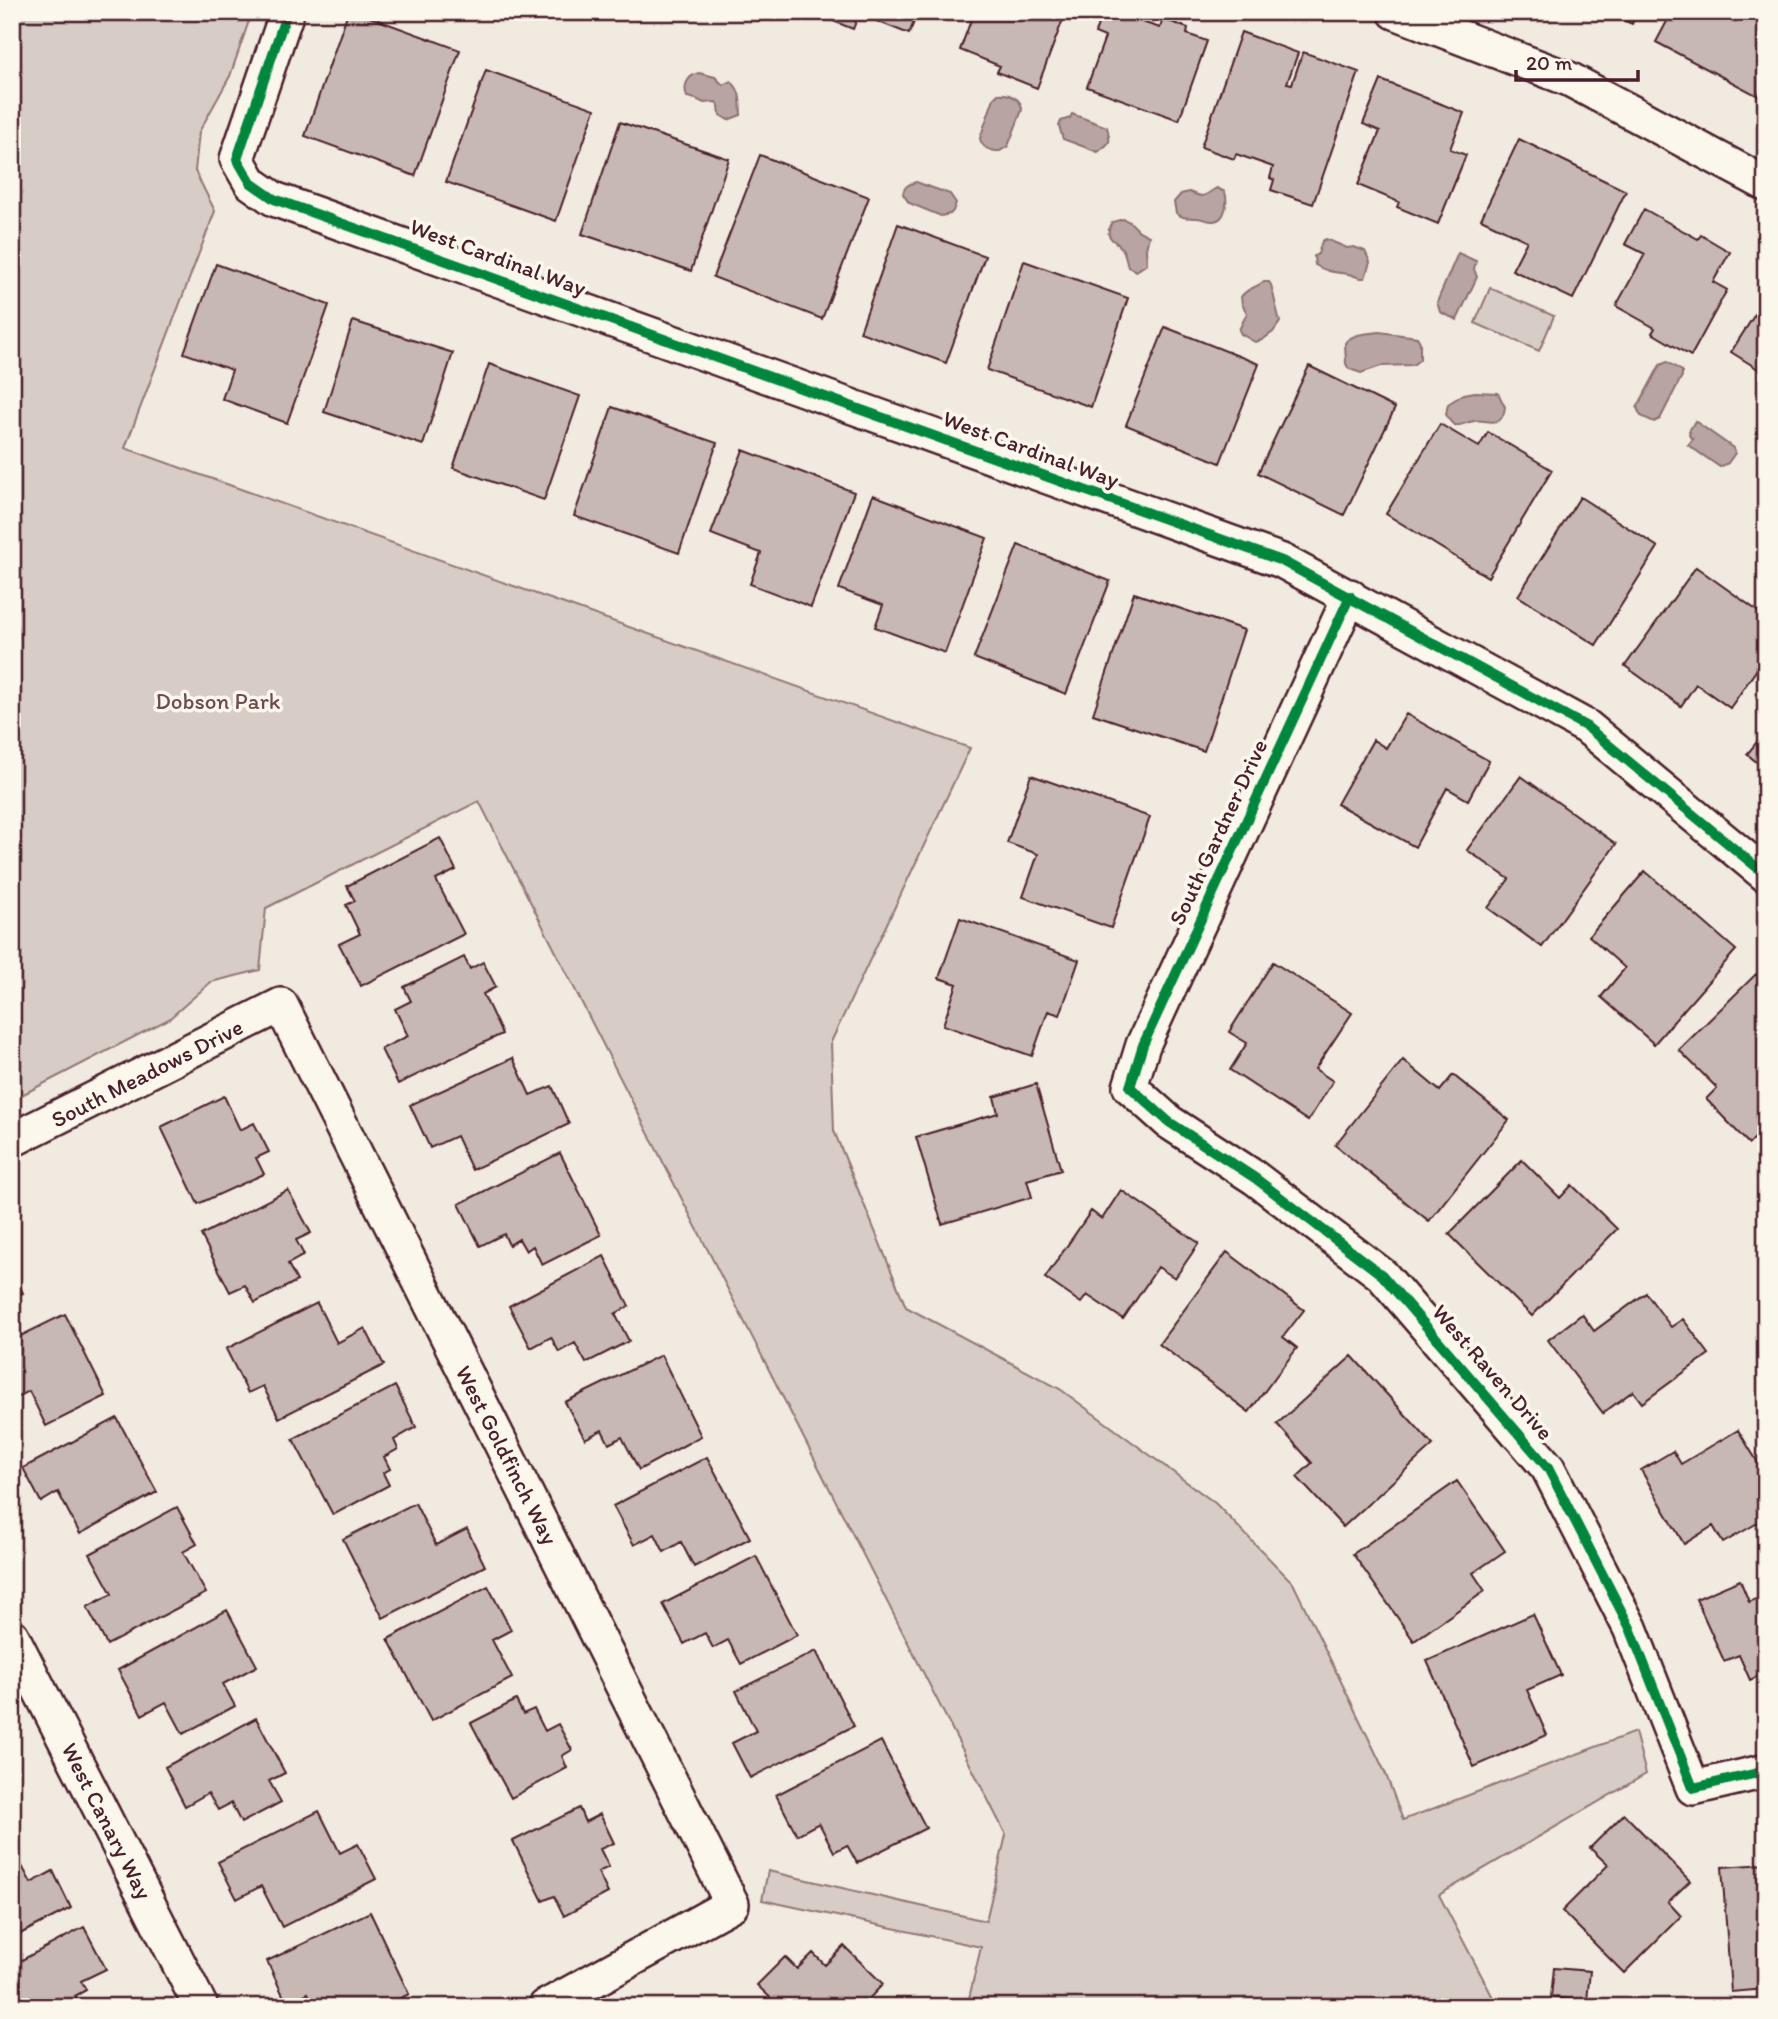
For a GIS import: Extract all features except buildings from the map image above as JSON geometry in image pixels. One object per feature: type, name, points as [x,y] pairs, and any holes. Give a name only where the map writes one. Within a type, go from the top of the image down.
[{"type":"street","name":"West Cardinal Way","points":[[288,12],[237,159],[251,183],[275,199],[1282,561],[1587,727],[1766,875]]},
{"type":"street","points":[[1395,12],[1569,79],[1766,184]]},
{"type":"street","name":"South Gardner Drive","points":[[1130,1087],[1143,1045],[1350,596]]},
{"type":"street","name":"South Meadows Drive","points":[[12,1140],[281,1005]]},
{"type":"street","name":"West Goldfinch Way","points":[[281,1005],[732,1904],[545,2007]]},
{"type":"street","name":"West Raven Drive","points":[[1130,1087],[1169,1122],[1255,1178],[1382,1276],[1548,1468],[1630,1628],[1693,1788],[1766,1771]]},
{"type":"street","name":"West Canary Way","points":[[12,1636],[201,2007]]},
{"type":"green space","name":"Dobson Park","points":[[12,12],[252,12],[230,76],[199,132],[195,171],[215,211],[125,448],[970,748],[831,1042],[834,1131],[906,1307],[1060,1389],[1215,1503],[1293,1583],[1385,1772],[1403,1820],[1635,1732],[1646,1774],[1439,1895],[1498,2007],[967,2007],[981,1947],[762,1900],[768,1871],[986,1921],[1006,1835],[479,801],[266,908],[260,970],[211,982],[169,1019],[12,1100]]},
{"type":"green space","points":[[1490,288],[1554,316],[1539,351],[1475,323]]},
{"type":"shaded area","points":[[699,73],[715,77],[723,85],[731,81],[735,85],[739,93],[741,115],[728,120],[720,115],[716,102],[704,103],[687,97],[687,82]]},
{"type":"shaded area","points":[[998,94],[1014,97],[1020,102],[1022,110],[1008,146],[1000,151],[987,148],[980,138],[994,98]]},
{"type":"shaded area","points":[[1072,114],[1107,127],[1108,144],[1098,152],[1063,139],[1059,126],[1061,121],[1070,118]]},
{"type":"shaded area","points":[[916,182],[950,194],[956,203],[953,211],[941,216],[909,203],[904,191],[907,186]]},
{"type":"shaded area","points":[[1217,188],[1225,192],[1226,200],[1224,214],[1218,220],[1186,217],[1176,213],[1174,202],[1181,194],[1189,192],[1204,196]]},
{"type":"shaded area","points":[[1123,219],[1149,236],[1147,264],[1136,271],[1128,267],[1123,250],[1109,236],[1112,222]]},
{"type":"shaded area","points":[[1326,239],[1347,248],[1354,247],[1365,251],[1370,262],[1365,278],[1328,271],[1315,265],[1314,256],[1318,254],[1322,241]]},
{"type":"shaded area","points":[[1458,253],[1476,261],[1474,269],[1477,277],[1457,320],[1440,312],[1437,302]]},
{"type":"shaded area","points":[[1263,282],[1269,282],[1271,285],[1280,322],[1273,332],[1255,342],[1239,330],[1247,313],[1241,297]]},
{"type":"shaded area","points":[[1379,332],[1417,337],[1420,342],[1420,359],[1413,365],[1381,366],[1361,373],[1349,369],[1346,364],[1345,343],[1356,336]]},
{"type":"shaded area","points":[[1667,362],[1682,371],[1682,376],[1660,419],[1654,422],[1641,416],[1637,408],[1660,365]]},
{"type":"shaded area","points":[[1498,393],[1505,407],[1501,419],[1458,425],[1452,423],[1446,414],[1448,404],[1464,394]]},
{"type":"shaded area","points":[[1695,421],[1733,448],[1735,453],[1728,463],[1720,467],[1688,445],[1693,439],[1689,431]]},
{"type":"cycle path","points":[[287,12],[237,159],[251,183],[274,199],[1282,561],[1587,727],[1766,875]]},
{"type":"cycle path","points":[[1350,596],[1143,1045],[1130,1087],[1169,1122],[1255,1178],[1382,1275],[1548,1468],[1630,1628],[1693,1788],[1766,1771]]}]
